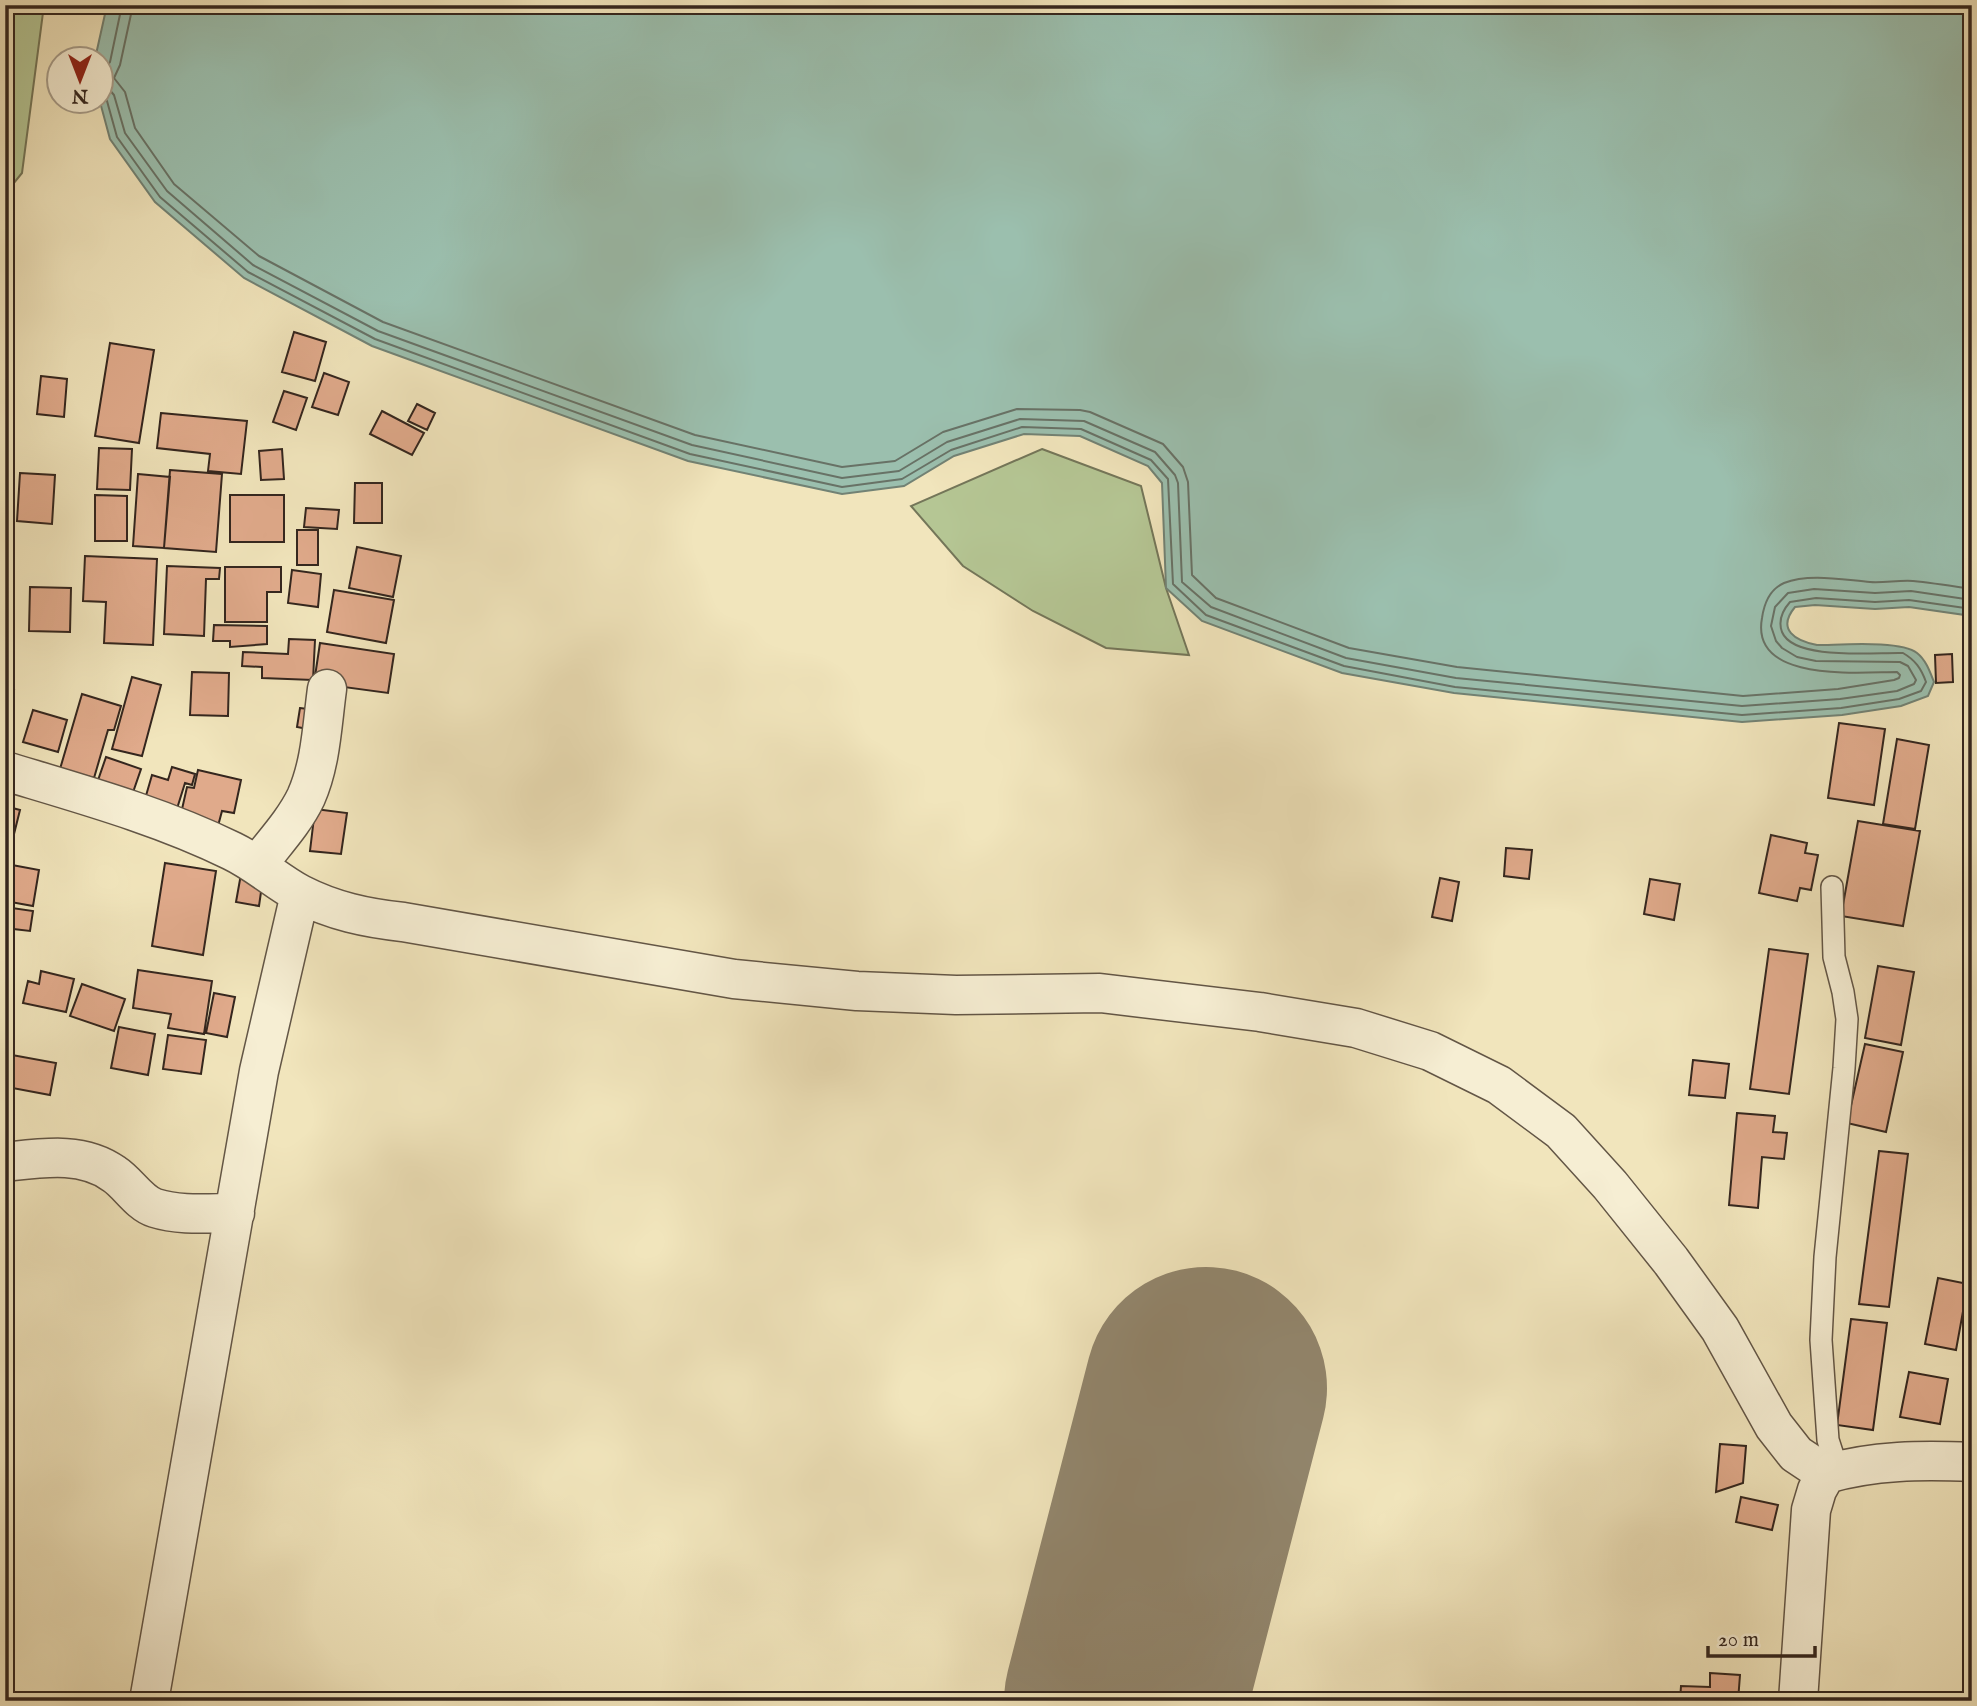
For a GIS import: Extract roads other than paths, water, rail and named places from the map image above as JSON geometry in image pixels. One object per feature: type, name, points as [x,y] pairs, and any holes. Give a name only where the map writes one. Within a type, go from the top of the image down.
[{"type":"street","points":[[257,864],[292,821],[310,787],[320,752],[327,689]]},
{"type":"street","points":[[5,771],[121,807],[209,841],[257,864],[300,894],[357,917],[402,922],[734,979],[857,991],[956,995],[1100,993],[1260,1012],[1356,1028],[1430,1051],[1499,1085],[1561,1131],[1610,1185],[1671,1261],[1720,1329],[1774,1426],[1788,1445],[1796,1454],[1832,1473]]},
{"type":"street","points":[[149,1701],[266,1036],[300,894]]},
{"type":"street","points":[[5,1162],[74,1158],[93,1162],[115,1174],[152,1208],[183,1213],[235,1213]]},
{"type":"street","points":[[1798,1701],[1811,1510],[1817,1490],[1832,1473],[1895,1461],[1972,1462]]},
{"type":"lane","points":[[1832,887],[1834,957],[1847,1020],[1825,1257],[1821,1339],[1832,1473]]},
{"type":"water","points":[[107,5],[1972,5],[1972,616],[1909,607],[1795,607],[1787,622],[1788,628],[1802,641],[1817,645],[1870,644],[1909,649],[1923,659],[1934,682],[1928,696],[1901,706],[1842,715],[1742,722],[1454,693],[1342,673],[1202,621],[1166,588],[1162,483],[1148,466],[1080,436],[1024,434],[954,456],[904,486],[842,494],[688,461],[372,346],[244,278],[155,202],[110,139],[104,116],[116,116],[116,46],[98,46]]}]
